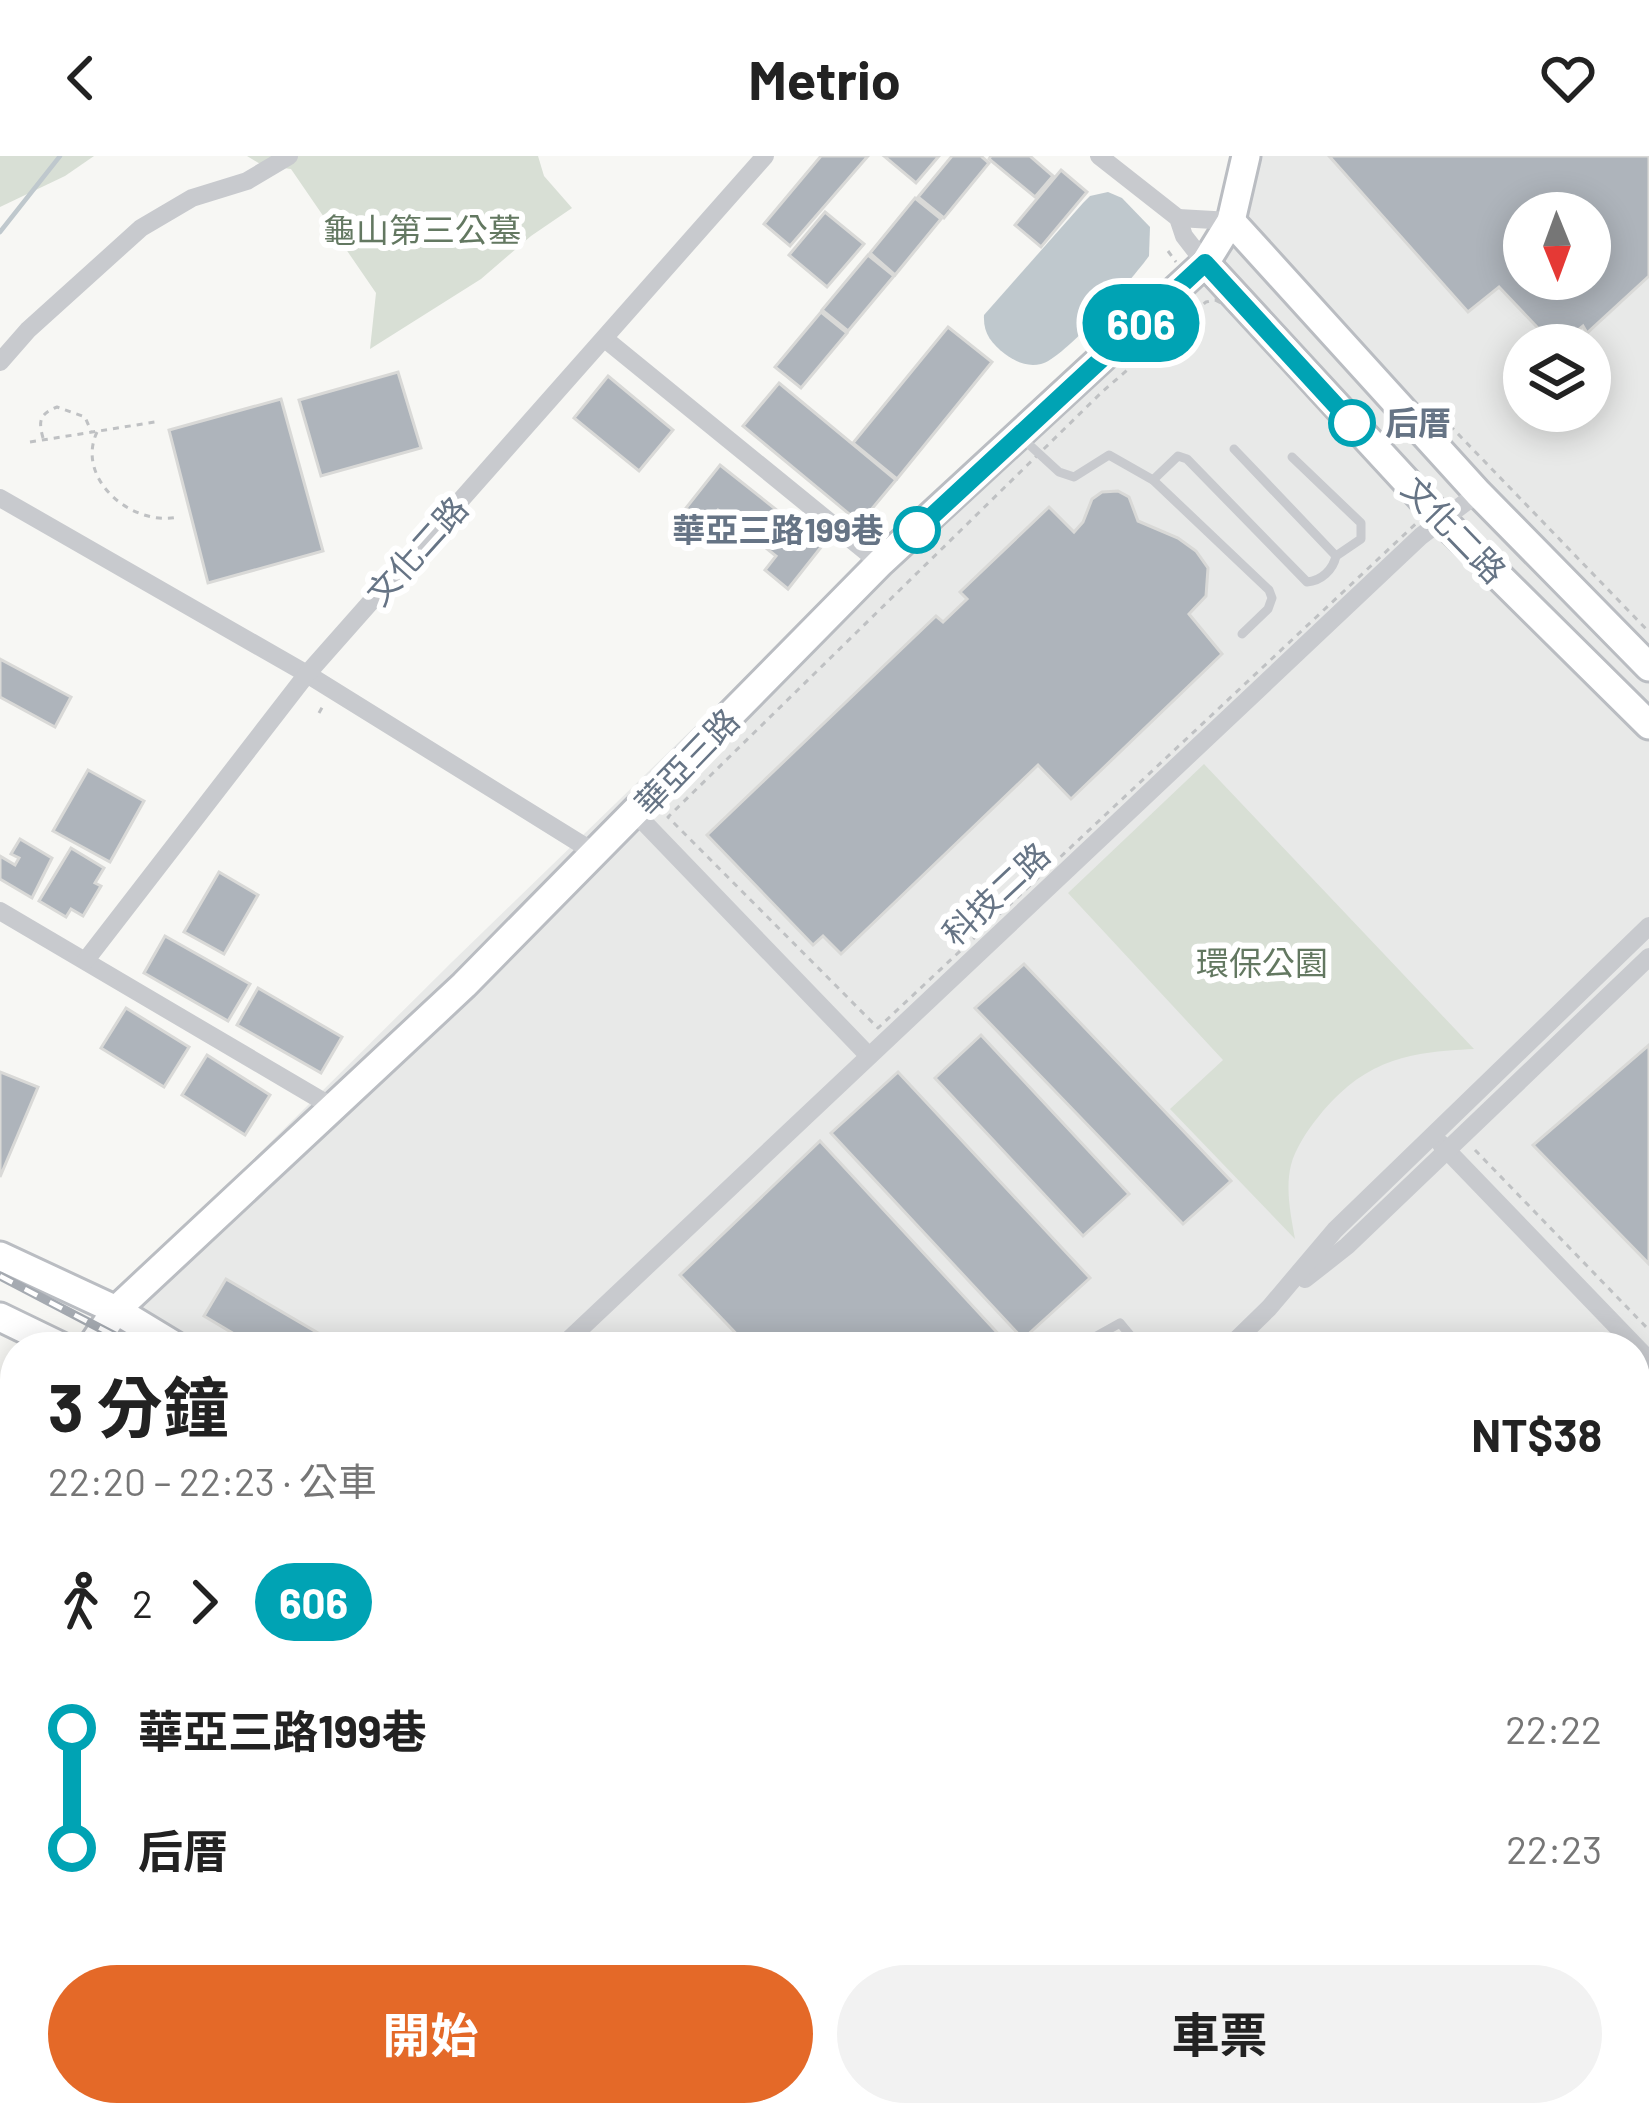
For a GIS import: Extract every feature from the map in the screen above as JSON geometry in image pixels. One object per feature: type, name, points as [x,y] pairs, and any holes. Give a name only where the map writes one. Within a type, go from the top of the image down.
[{"type":"street","points":[[0,362],[28,330],[141,228],[191,198],[247,181],[289,156]]},
{"type":"street","name":"文化二路","points":[[86,960],[308,674],[765,156]]},
{"type":"street","name":"文化二路","points":[[1099,156],[1178,218],[1184,236],[1205,263],[1441,519],[1649,724]]},
{"type":"street","name":"華亞三路","points":[[101,1332],[116,1310],[597,854],[880,563],[1029,444],[1205,263],[1231,221],[1246,156]]},
{"type":"street","points":[[1178,218],[1231,221]]},
{"type":"street","name":"文化二路","points":[[1231,221],[1478,493],[1649,667]]},
{"type":"street","points":[[605,339],[880,563]]},
{"type":"street","name":"科技二路","points":[[578,1332],[1441,519],[1478,493]]},
{"type":"street","points":[[0,498],[308,674],[597,854]]},
{"type":"street","points":[[636,814],[869,1056]]},
{"type":"street","points":[[0,911],[331,1106]]},
{"type":"street","points":[[1244,1332],[1347,1246],[1649,926]]},
{"type":"street","points":[[1440,1144],[1649,957]]},
{"type":"street","points":[[1440,1144],[1622,1332]]},
{"type":"street","points":[[0,1256],[152,1332]]},
{"type":"street","points":[[0,1317],[31,1332]]},
{"type":"lane","points":[[1029,444],[1059,472],[1074,477],[1109,455],[1153,480],[1269,590],[1268,609],[1242,634]]},
{"type":"lane","points":[[1234,449],[1336,556]]},
{"type":"lane","points":[[1153,480],[1178,456],[1187,459],[1307,582],[1315,581],[1334,567],[1336,556],[1361,539],[1361,523],[1292,457]]},
{"type":"path","points":[[1215,300],[1225,305],[1423,517],[878,1028],[668,817],[1029,444],[1103,392],[1206,302],[1215,300]]},
{"type":"path","points":[[1424,399],[1649,632]]},
{"type":"path","points":[[44,440],[40,420],[44,412],[57,407],[85,417],[94,432],[91,460],[102,487],[137,511],[163,520],[178,517]]},
{"type":"path","points":[[30,442],[155,422]]},
{"type":"path","points":[[1473,1148],[1649,1330]]},
{"type":"shaded area","points":[[1241,156],[1649,156],[1649,1332],[181,1332],[118,1294],[844,582],[1227,225]]},
{"type":"shaded area","points":[[1108,192],[1122,198],[1150,227],[1149,256],[1098,316],[1052,359],[1031,365],[1013,359],[989,337],[984,315],[1090,196]]},
{"type":"green space","points":[[0,156],[94,156],[65,176],[0,207]]},
{"type":"green space","name":"龜山第三公墓","points":[[247,156],[538,156],[544,176],[572,208],[481,279],[370,349],[376,293],[291,169],[262,165]]},
{"type":"green space","name":"環保公園","points":[[1204,764],[1474,1049],[1387,1063],[1336,1097],[1306,1133],[1291,1165],[1295,1239],[1170,1109],[1223,1060],[1068,893]]},
{"type":"building","points":[[821,156],[868,156],[790,246],[764,224]]},
{"type":"building","points":[[884,156],[939,156],[916,183]]},
{"type":"building","points":[[952,156],[981,156],[989,163],[944,218],[918,197]]},
{"type":"building","points":[[991,156],[1030,156],[1053,176],[1035,197]]},
{"type":"building","points":[[1329,156],[1649,156],[1649,276],[1597,324],[1534,324],[1511,300],[1611,300],[1611,192],[1503,192],[1503,291],[1499,287],[1468,312]]},
{"type":"building","points":[[1061,170],[1087,192],[1041,247],[1015,225]]},
{"type":"building","points":[[915,198],[941,219],[895,275],[870,253]]},
{"type":"building","points":[[825,212],[864,244],[827,287],[789,255]]},
{"type":"building","points":[[868,255],[894,276],[848,331],[822,310]]},
{"type":"building","points":[[821,312],[847,333],[801,388],[775,367]]},
{"type":"building","points":[[948,327],[992,362],[897,479],[853,443]]},
{"type":"building","points":[[398,372],[421,448],[321,476],[299,400]]},
{"type":"building","points":[[608,376],[673,430],[639,471],[574,418]]},
{"type":"building","points":[[779,383],[896,480],[860,523],[743,426]]},
{"type":"building","points":[[281,399],[323,551],[208,583],[169,430]]},
{"type":"building","points":[[720,465],[822,546],[788,589],[765,570],[776,556],[718,510],[707,524],[686,508]]},
{"type":"building","points":[[1118,491],[1129,497],[1138,521],[1178,538],[1208,568],[1206,596],[1189,614],[1222,654],[1071,799],[1038,765],[841,954],[823,936],[813,945],[707,835],[936,616],[943,622],[967,599],[960,592],[1049,507],[1074,532],[1092,499],[1102,492]]},
{"type":"building","points":[[0,659],[71,697],[55,727],[0,697]]},
{"type":"building","points":[[88,770],[144,801],[110,862],[53,831]]},
{"type":"building","points":[[20,839],[52,858],[32,898],[0,879],[0,856],[15,865],[19,858],[11,854]]},
{"type":"building","points":[[71,848],[104,868],[95,883],[101,886],[83,916],[71,909],[66,917],[39,901]]},
{"type":"building","points":[[219,872],[258,895],[224,954],[184,932]]},
{"type":"building","points":[[165,936],[250,984],[228,1021],[144,973]]},
{"type":"building","points":[[1024,964],[1231,1181],[1183,1224],[975,1008]]},
{"type":"building","points":[[258,988],[342,1037],[321,1073],[237,1025]]},
{"type":"building","points":[[126,1008],[189,1047],[164,1087],[101,1048]]},
{"type":"building","points":[[981,1035],[1129,1194],[1083,1236],[935,1078]]},
{"type":"building","points":[[1649,1045],[1649,1264],[1533,1145]]},
{"type":"building","points":[[207,1055],[270,1095],[245,1135],[182,1095]]},
{"type":"building","points":[[0,1072],[38,1087],[0,1177]]},
{"type":"building","points":[[898,1072],[1090,1278],[1031,1332],[1016,1332],[831,1133]]},
{"type":"building","points":[[820,1141],[997,1332],[735,1332],[680,1275]]},
{"type":"building","points":[[226,1279],[316,1332],[231,1332],[204,1316]]},
{"type":"waterway","points":[[0,232],[60,156]]},
{"type":"railway","points":[[0,1276],[107,1332]]},
{"type":"bus line","name":"606","points":[[917,530],[1205,263],[1352,423]]},
{"type":"place","name":"后厝","points":[[1352,423]]},
{"type":"place","name":"華亞三路199巷","points":[[917,530]]}]
